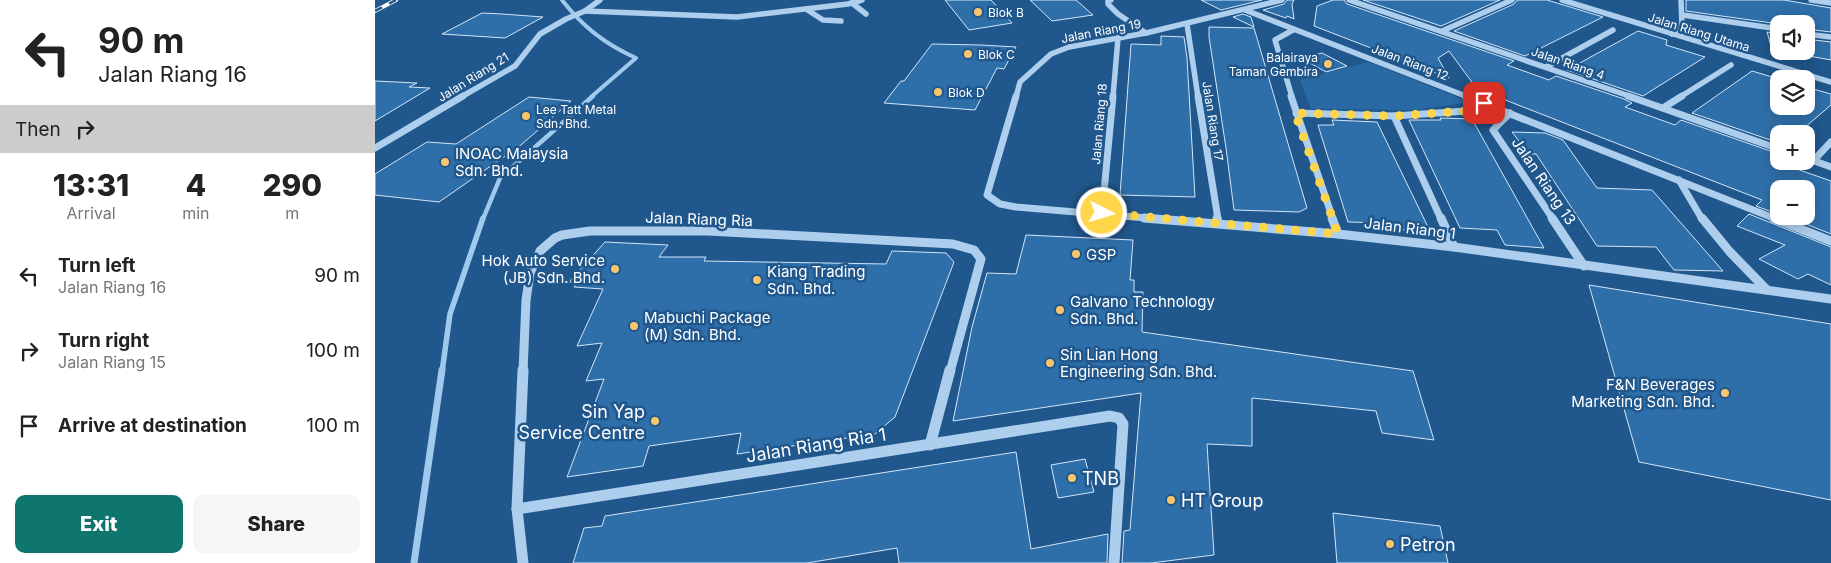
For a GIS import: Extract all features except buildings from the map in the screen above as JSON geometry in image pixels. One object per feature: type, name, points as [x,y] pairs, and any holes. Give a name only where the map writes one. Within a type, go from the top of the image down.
[{"type":"street","name":"Jalan Riang 21","points":[[375,148],[515,66],[540,34],[566,19],[585,11],[600,0]]},
{"type":"street","points":[[585,11],[737,17],[852,3],[862,0]]},
{"type":"street","points":[[1111,0],[1108,1],[1108,4],[1118,14],[1146,33]]},
{"type":"street","name":"Jalan Riang 19","points":[[987,195],[1020,82],[1045,58],[1057,51],[1187,24],[1282,0]]},
{"type":"street","name":"Jalan Riang 4","points":[[1351,0],[1442,30],[1770,146]]},
{"type":"street","points":[[1442,30],[1512,0]]},
{"type":"street","name":"Jalan Riang Utama","points":[[1562,0],[1831,82]]},
{"type":"street","points":[[1672,34],[1682,26],[1681,0]]},
{"type":"street","points":[[1811,0],[1831,3]]},
{"type":"street","points":[[852,3],[866,14]]},
{"type":"street","points":[[805,9],[823,20],[841,21]]},
{"type":"street","name":"Jalan Riang 12","points":[[1245,10],[1831,241]]},
{"type":"street","points":[[1683,15],[1770,28]]},
{"type":"street","name":"Jalan Riang 17","points":[[1187,24],[1218,222]]},
{"type":"street","points":[[1293,30],[1275,40],[1295,113],[1338,234]]},
{"type":"street","points":[[1546,67],[1613,30]]},
{"type":"street","points":[[1815,35],[1831,37]]},
{"type":"street","name":"Jalan Riang 18","points":[[1102,213],[1118,38]]},
{"type":"street","points":[[1663,108],[1731,65]]},
{"type":"street","points":[[1295,113],[1394,116],[1466,111],[1484,103]]},
{"type":"street","name":"Jalan Riang 13","points":[[1510,114],[1493,130],[1584,266]]},
{"type":"street","points":[[1394,116],[1455,247]]},
{"type":"street","points":[[1815,154],[1831,142]]},
{"type":"street","points":[[1815,161],[1831,167]]},
{"type":"street","points":[[1679,180],[1689,202],[1708,228],[1767,290]]},
{"type":"street","name":"Jalan Riang 1","points":[[987,195],[1000,204],[1218,222],[1455,247],[1831,299]]},
{"type":"street","name":"Jalan Riang Ria","points":[[523,563],[517,509],[529,267],[539,252],[555,238],[585,232],[674,230],[953,244],[973,250],[981,259],[930,445]]},
{"type":"street","name":"Jalan Riang Ria 1","points":[[517,509],[1110,416],[1119,418],[1123,424],[1114,563]]},
{"type":"shaded area","points":[[1368,62],[1467,101],[1465,103],[1415,110],[1311,109],[1300,80]]},
{"type":"waterway","points":[[562,0],[586,27],[614,47],[636,58],[591,97]]},
{"type":"waterway","points":[[483,219],[500,178],[593,96]]},
{"type":"waterway","points":[[442,372],[450,314],[483,218]]},
{"type":"waterway","points":[[414,563],[442,370]]},
{"type":"railway","points":[[375,11],[396,0]]},
{"type":"place","name":"Blok B","points":[[978,12]]},
{"type":"place","name":"Blok C","points":[[968,54]]},
{"type":"place","name":"Balairaya Taman Gembira","points":[[1328,64]]},
{"type":"place","name":"Blok D","points":[[938,92]]},
{"type":"place","name":"Lee Tatt Metal Sdn. Bhd.","points":[[526,116]]},
{"type":"place","name":"INOAC Malaysia Sdn. Bhd.","points":[[445,162]]},
{"type":"place","name":"GSP","points":[[1076,254]]},
{"type":"place","name":"Hok Auto Service (JB) Sdn. Bhd.","points":[[615,269]]},
{"type":"place","name":"Kiang Trading Sdn. Bhd.","points":[[757,280]]},
{"type":"place","name":"Galvano Technology Sdn. Bhd.","points":[[1060,310]]},
{"type":"place","name":"Mabuchi Package (M) Sdn. Bhd.","points":[[634,326]]},
{"type":"place","name":"Sin Lian Hong Engineering Sdn. Bhd.","points":[[1050,363]]},
{"type":"place","name":"F&N Beverages Marketing Sdn. Bhd.","points":[[1725,393]]},
{"type":"place","name":"Sin Yap Service Centre","points":[[655,421]]},
{"type":"place","name":"TNB","points":[[1072,478]]},
{"type":"place","name":"HT Group","points":[[1171,500]]},
{"type":"place","name":"Petron","points":[[1390,544]]},
{"type":"route","points":[[1102,213],[1338,234],[1295,113],[1394,116],[1466,111],[1484,103]]}]
